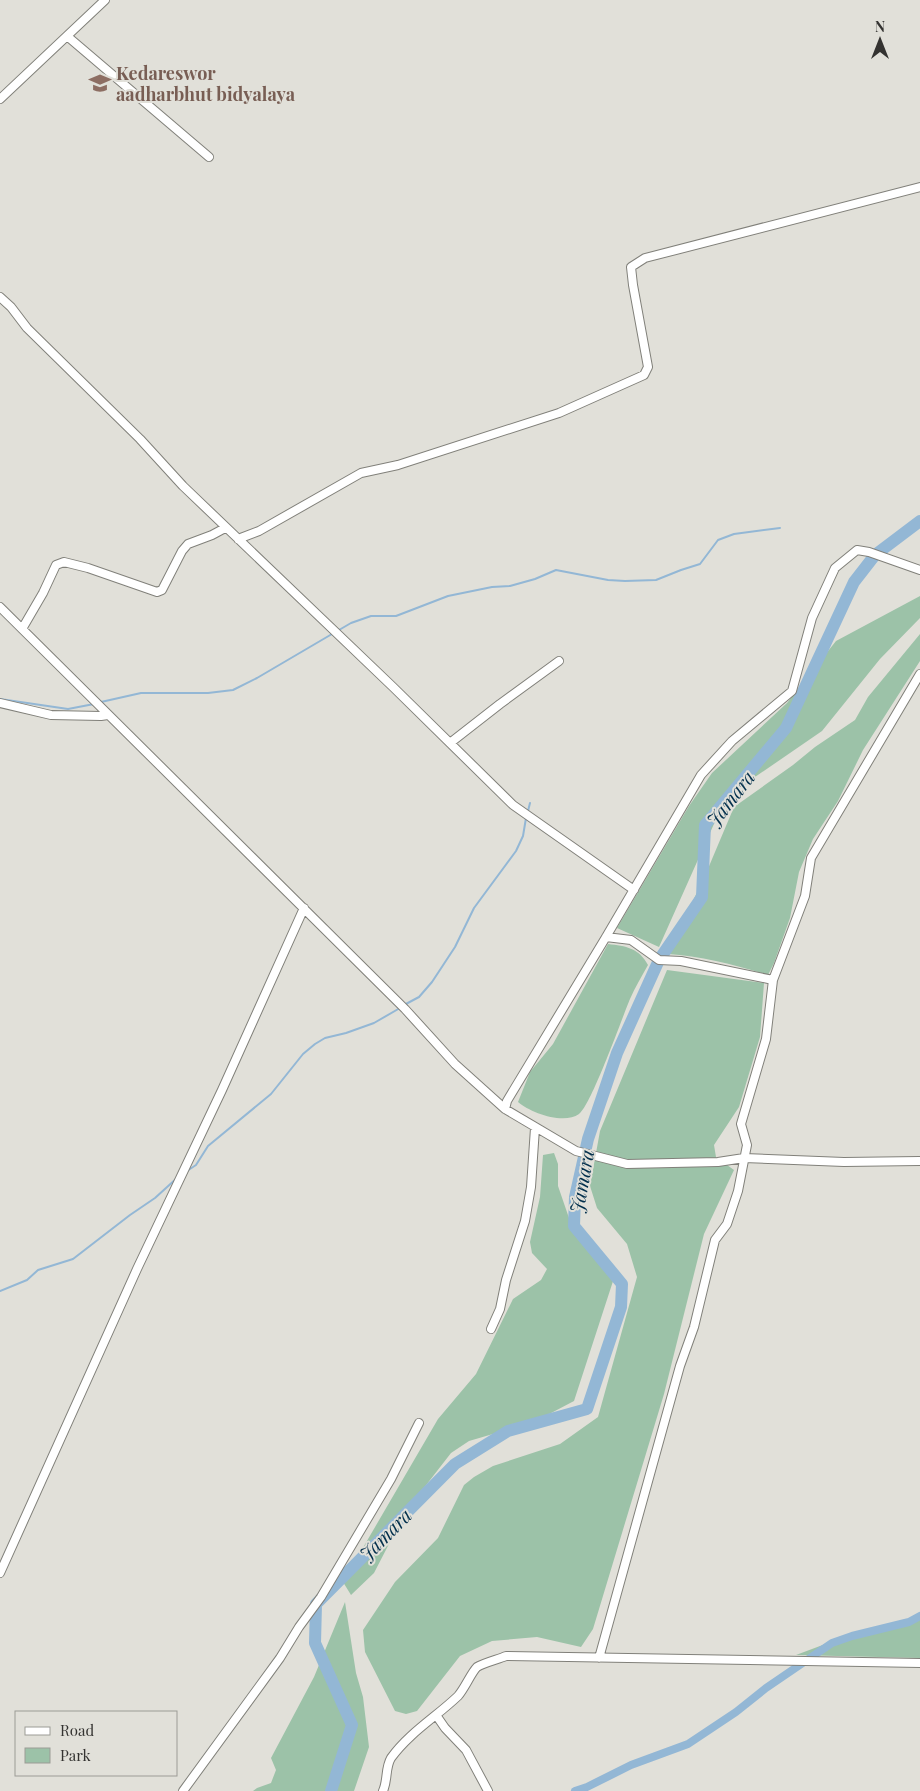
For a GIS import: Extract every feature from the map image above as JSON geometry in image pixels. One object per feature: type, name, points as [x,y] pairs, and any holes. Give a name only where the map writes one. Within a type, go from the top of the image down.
[{"type":"street","points":[[0,99],[105,0]]},
{"type":"street","points":[[67,36],[209,157]]},
{"type":"street","points":[[238,539],[259,531],[361,472],[398,465],[558,413],[644,375],[648,367],[631,267],[645,258],[920,187]]},
{"type":"street","points":[[0,297],[12,307],[28,328],[140,439],[183,486],[217,517],[225,528],[513,805],[634,890]]},
{"type":"street","points":[[22,629],[56,566],[60,562],[88,568],[157,592],[162,590],[182,551],[188,544],[225,528]]},
{"type":"street","points":[[505,1109],[507,1101],[701,775],[732,741],[792,691],[812,618],[835,568],[857,550],[869,552],[920,570]]},
{"type":"street","points":[[0,607],[304,908],[456,1064],[505,1109],[535,1128],[576,1151],[627,1164],[718,1162],[744,1158],[844,1162],[920,1161]]},
{"type":"street","points":[[450,743],[558,661]]},
{"type":"street","points":[[599,1658],[680,1366],[694,1327],[716,1240],[727,1224],[738,1191],[747,1145],[741,1124],[766,1039],[773,980],[806,896],[811,858],[920,674]]},
{"type":"street","points":[[0,703],[51,714],[92,716],[108,714]]},
{"type":"street","points":[[0,1573],[137,1269],[222,1090],[304,908]]},
{"type":"street","points":[[606,937],[631,940],[659,960],[681,961],[773,980]]},
{"type":"street","points":[[490,1329],[500,1309],[506,1280],[525,1221],[531,1187],[535,1128]]},
{"type":"street","points":[[183,1791],[280,1658],[299,1627],[321,1597],[391,1479],[419,1423]]},
{"type":"street","points":[[383,1791],[386,1785],[387,1766],[422,1725],[460,1693],[478,1667],[506,1656],[920,1663]]},
{"type":"street","points":[[436,1715],[445,1728],[466,1750],[488,1791]]},
{"type":"green space","points":[[920,596],[920,618],[880,659],[822,731],[726,797],[659,947],[617,928],[689,806],[712,773],[787,703],[836,641]]},
{"type":"green space","points":[[920,634],[920,661],[863,750],[838,801],[813,839],[799,872],[790,918],[768,975],[718,961],[668,954],[707,871],[734,807],[855,720],[868,697]]},
{"type":"green space","points":[[608,944],[636,951],[648,965],[630,999],[606,1061],[584,1108],[573,1117],[557,1118],[539,1114],[518,1102],[530,1072],[553,1044]]},
{"type":"green space","points":[[667,970],[764,983],[760,1037],[739,1107],[714,1145],[716,1157],[734,1170],[704,1234],[664,1394],[593,1629],[581,1647],[537,1637],[492,1641],[460,1656],[417,1711],[406,1714],[395,1711],[365,1652],[363,1630],[395,1582],[438,1538],[464,1485],[493,1466],[560,1444],[598,1417],[637,1277],[627,1244],[597,1208],[590,1186],[600,1131]]},
{"type":"green space","points":[[554,1153],[558,1164],[558,1186],[569,1218],[597,1258],[615,1275],[574,1401],[534,1422],[469,1441],[451,1453],[406,1511],[374,1573],[351,1595],[343,1582],[438,1419],[476,1374],[513,1299],[541,1280],[547,1269],[532,1253],[530,1242],[540,1197],[543,1155]]},
{"type":"green space","points":[[345,1602],[356,1673],[363,1697],[369,1747],[354,1791],[253,1791],[271,1783],[276,1770],[271,1758],[314,1677]]},
{"type":"green space","points":[[920,1619],[920,1658],[796,1655],[852,1634],[882,1630]]},
{"type":"waterway","name":"Jamara","points":[[331,1791],[352,1725],[315,1643],[316,1604],[455,1464],[508,1431],[587,1409],[621,1307],[622,1284],[574,1226],[575,1197],[588,1139],[617,1053],[659,960],[702,897],[705,825],[786,728],[854,582],[875,555],[920,521]]},
{"type":"waterway","points":[[339,630],[351,623],[371,616],[396,616],[448,596],[492,587],[510,586],[535,579],[556,570],[608,580],[656,580],[700,564],[718,540],[734,534],[780,528]]},
{"type":"waterway","points":[[101,702],[141,693],[208,693],[233,690],[332,634]]},
{"type":"waterway","points":[[0,699],[68,709],[94,704]]},
{"type":"waterway","points":[[528,811],[530,803]]},
{"type":"waterway","points":[[404,1005],[419,997],[432,982],[455,947],[474,908],[516,851],[523,836],[526,818]]},
{"type":"waterway","points":[[187,1171],[196,1165],[208,1146],[271,1094],[303,1054],[315,1044],[325,1038],[374,1023],[400,1008]]},
{"type":"waterway","points":[[0,1291],[27,1280],[38,1270],[73,1259],[155,1198],[177,1178]]},
{"type":"waterway","points":[[575,1791],[631,1765],[688,1744],[832,1643],[909,1622],[920,1616]]},
{"type":"place","name":"Kedareswor aadharbhut bidyalaya","points":[[100,83]]}]
